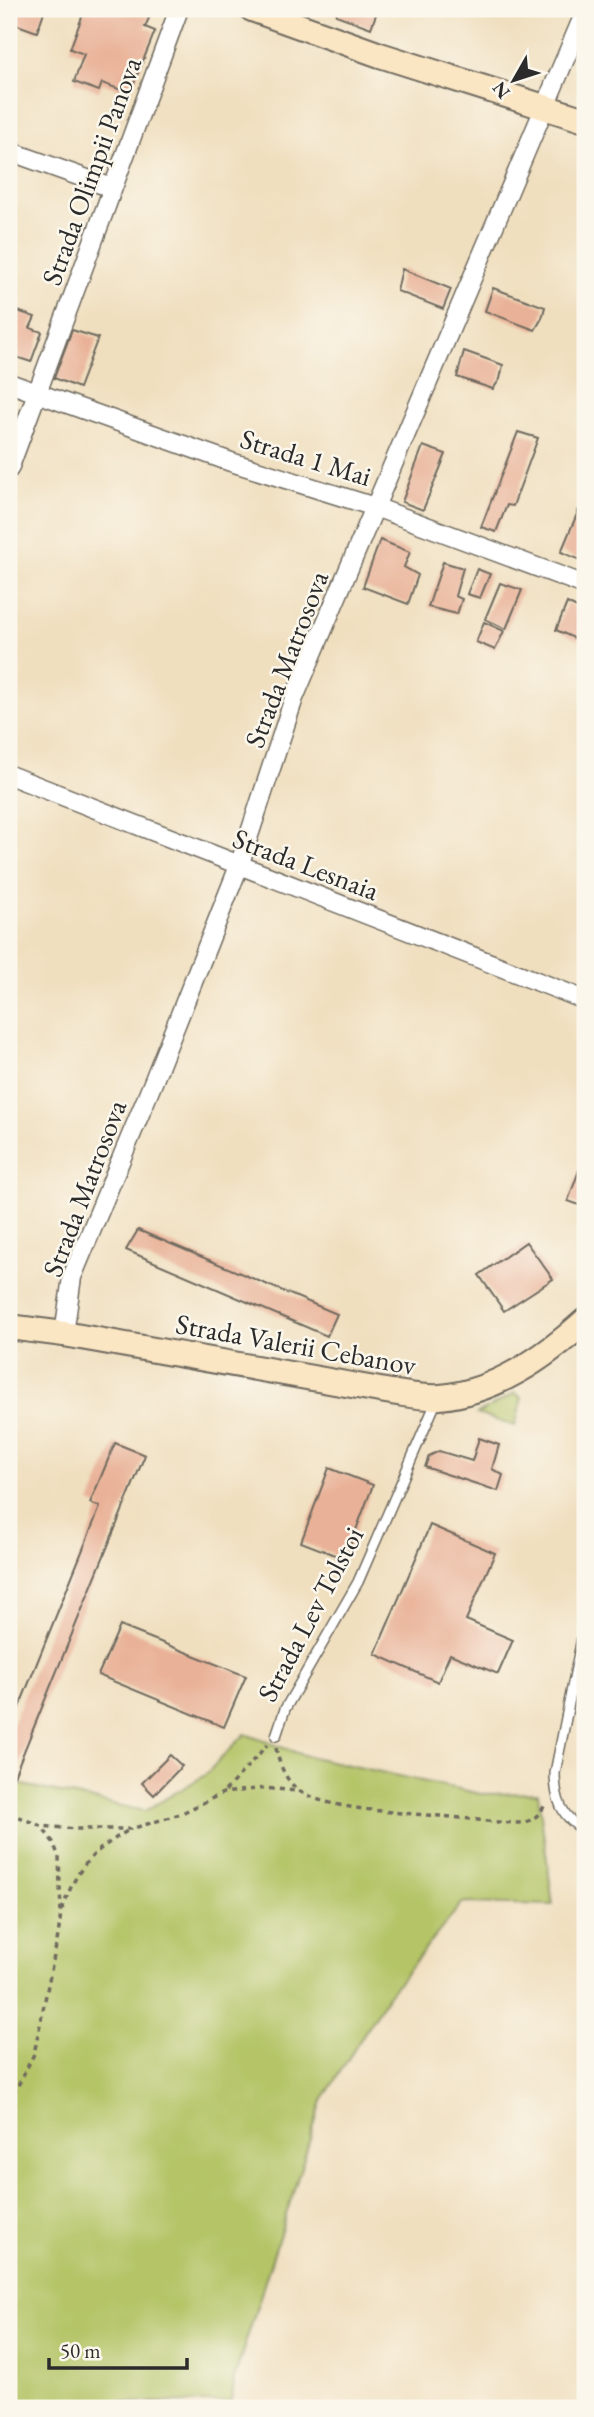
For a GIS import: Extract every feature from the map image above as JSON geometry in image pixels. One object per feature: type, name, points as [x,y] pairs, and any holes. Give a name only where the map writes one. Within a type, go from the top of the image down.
[{"type":"street","name":"Strada Olimpii Panova","points":[[9,469],[179,9]]},
{"type":"street","points":[[252,9],[380,55],[585,120]]},
{"type":"street","name":"Strada Matrosova","points":[[64,1334],[72,1277],[239,866],[294,698],[585,12]]},
{"type":"street","points":[[9,151],[112,188]]},
{"type":"street","name":"Strada 1 Mai","points":[[9,383],[231,462],[375,507],[585,585]]},
{"type":"street","name":"Strada Lesnaia","points":[[9,775],[585,1000]]},
{"type":"street","name":"Strada Valerii Cebanov","points":[[9,1327],[438,1398],[488,1386],[533,1362],[584,1323]]},
{"type":"lane","name":"Strada Lev Tolstoi","points":[[276,1735],[285,1709],[358,1581],[438,1398]]},
{"type":"lane","points":[[585,1623],[555,1773],[557,1801],[566,1814],[585,1831]]},
{"type":"path","name":"Strada Lev Tolstoi","points":[[276,1735],[281,1766],[288,1780],[299,1791]]},
{"type":"path","points":[[223,1793],[276,1735]]},
{"type":"path","points":[[61,1913],[72,1882],[82,1866],[111,1840],[131,1829],[180,1814],[223,1793],[264,1788],[299,1791],[319,1799],[384,1812],[528,1823],[535,1819],[555,1790]]},
{"type":"path","points":[[9,1813],[41,1826],[131,1829]]},
{"type":"path","points":[[9,2103],[34,2054],[61,1913],[59,1857],[53,1842],[41,1826]]},
{"type":"green space","points":[[515,1393],[522,1398],[515,1426],[477,1414]]},
{"type":"green space","points":[[245,1734],[303,1755],[481,1794],[538,1793],[553,1905],[462,1903],[386,1998],[322,2101],[234,2379],[232,2402],[9,2403],[9,1782],[145,1811],[205,1775]]},
{"type":"building","points":[[9,9],[45,9],[37,32],[9,22]]},
{"type":"building","points":[[85,9],[153,9],[145,27],[155,31],[130,93],[102,83],[99,91],[74,82],[84,54],[70,49]]},
{"type":"building","points":[[338,9],[378,9],[371,28],[336,15]]},
{"type":"building","points":[[402,269],[451,289],[443,309],[397,291]]},
{"type":"building","points":[[493,288],[545,307],[535,330],[485,311]]},
{"type":"building","points":[[9,308],[35,317],[30,328],[42,332],[31,362],[13,356],[9,366]]},
{"type":"building","points":[[72,330],[98,338],[79,388],[54,378]]},
{"type":"building","points":[[464,351],[503,365],[500,379],[493,389],[457,377]]},
{"type":"building","points":[[518,432],[538,438],[513,506],[507,505],[496,532],[481,527]]},
{"type":"building","points":[[423,446],[446,454],[423,510],[402,502]]},
{"type":"building","points":[[585,495],[585,562],[561,552]]},
{"type":"building","points":[[380,540],[410,552],[404,567],[418,575],[408,604],[363,587]]},
{"type":"building","points":[[443,562],[463,568],[455,596],[462,599],[457,614],[428,607]]},
{"type":"building","points":[[477,569],[490,574],[480,598],[467,594]]},
{"type":"building","points":[[500,583],[522,590],[506,629],[485,619]]},
{"type":"building","points":[[567,603],[585,612],[585,623],[578,640],[556,630]]},
{"type":"building","points":[[484,622],[504,631],[495,650],[476,642]]},
{"type":"building","points":[[585,1154],[585,1207],[568,1201]]},
{"type":"building","points":[[138,1230],[337,1314],[327,1336],[126,1250]]},
{"type":"building","points":[[526,1242],[553,1279],[504,1311],[479,1275]]},
{"type":"building","points":[[479,1438],[499,1445],[492,1469],[503,1475],[498,1491],[425,1467],[429,1456],[439,1451],[472,1461]]},
{"type":"building","points":[[115,1443],[145,1455],[14,1776],[9,1774],[9,1732],[100,1507],[90,1503]]},
{"type":"building","points":[[329,1468],[373,1485],[345,1559],[301,1542]]},
{"type":"building","points":[[430,1525],[495,1553],[466,1620],[513,1640],[498,1674],[450,1654],[438,1682],[375,1654]]},
{"type":"building","points":[[120,1626],[246,1676],[224,1727],[98,1675]]},
{"type":"building","points":[[170,1755],[182,1766],[154,1795],[142,1783]]}]
